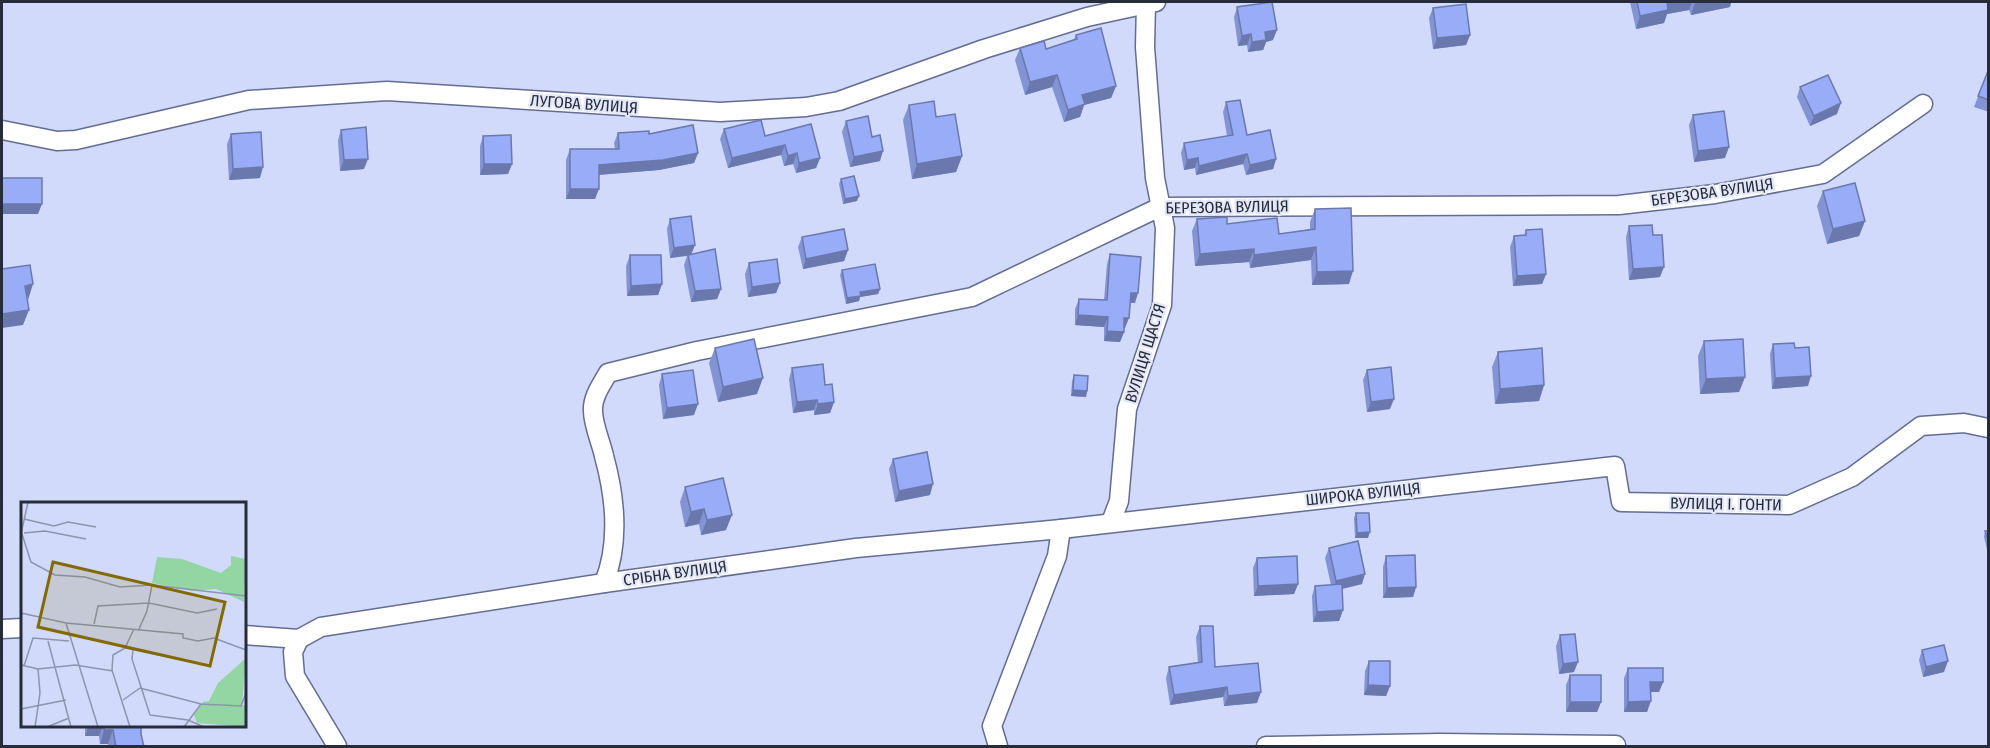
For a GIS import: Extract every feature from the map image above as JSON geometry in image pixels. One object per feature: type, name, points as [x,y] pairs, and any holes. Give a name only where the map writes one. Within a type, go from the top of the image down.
[{"type":"street","name":"ЛУГОВА ВУЛИЦЯ","points":[[2,130],[57,141],[76,140],[249,100],[387,91],[720,112],[806,107],[839,101],[1087,17],[1151,2]]},
{"type":"street","name":"ВУЛИЦЯ ЩАСТЯ","points":[[1111,522],[1119,501],[1127,409],[1162,305],[1165,228],[1155,178],[1145,47],[1151,2]]},
{"type":"street","name":"БЕРЕЗОВА ВУЛИЦЯ","points":[[604,583],[609,569],[615,527],[610,480],[592,411],[596,396],[608,373],[697,351],[972,297],[1160,207],[1619,205],[1715,194],[1823,174],[1923,104]]},
{"type":"street","name":"ВУЛИЦЯ І. ГОНТИ","points":[[1615,466],[1621,502],[1789,505],[1852,477],[1921,426],[1965,423],[1989,428]]},
{"type":"street","name":"ШИРОКА ВУЛИЦЯ","points":[[1111,522],[1615,466]]},
{"type":"street","name":"СРІБНА ВУЛИЦЯ","points":[[246,635],[299,639],[321,627],[604,583],[856,548],[1061,529],[1111,522]]},
{"type":"street","points":[[998,747],[992,726],[1057,556],[1061,529]]},
{"type":"street","points":[[2,629],[21,628]]},
{"type":"street","points":[[299,639],[293,652],[295,676],[337,747]]},
{"type":"street","points":[[1266,747],[1440,743],[1616,745]]},
{"type":"building","points":[[1272,2],[1277,30],[1265,32],[1266,40],[1252,42],[1251,34],[1242,36],[1237,7]]},
{"type":"building","points":[[1637,2],[1667,2],[1668,10],[1640,16]]},
{"type":"building","points":[[1466,4],[1470,35],[1437,38],[1433,8]]},
{"type":"building","points":[[1101,28],[1116,86],[1082,95],[1085,104],[1068,110],[1057,75],[1030,82],[1020,48],[1044,41],[1046,49],[1077,39],[1076,35]]},
{"type":"building","points":[[1989,72],[1989,100],[1978,96]]},
{"type":"building","points":[[1828,75],[1841,103],[1814,116],[1800,87]]},
{"type":"building","points":[[1240,100],[1247,135],[1270,130],[1276,159],[1250,165],[1247,154],[1199,166],[1198,158],[1187,160],[1184,143],[1233,135],[1226,102]]},
{"type":"building","points":[[934,101],[936,117],[955,114],[962,156],[917,164],[909,105]]},
{"type":"building","points":[[1724,111],[1729,147],[1698,151],[1693,115]]},
{"type":"building","points":[[868,116],[872,137],[880,135],[883,151],[854,157],[846,121]]},
{"type":"building","points":[[761,120],[765,136],[811,124],[820,158],[799,163],[797,153],[788,156],[785,145],[732,158],[724,129]]},
{"type":"building","points":[[693,125],[698,153],[663,160],[599,165],[599,189],[570,189],[570,149],[619,149],[618,133],[649,131],[649,134]]},
{"type":"building","points":[[366,127],[368,159],[344,160],[341,130]]},
{"type":"building","points":[[261,132],[263,167],[233,169],[231,134]]},
{"type":"building","points":[[511,135],[512,164],[484,164],[483,136]]},
{"type":"building","points":[[854,176],[859,196],[845,199],[841,179]]},
{"type":"building","points":[[2,178],[42,178],[42,204],[2,204]]},
{"type":"building","points":[[1855,183],[1865,221],[1833,229],[1823,191]]},
{"type":"building","points":[[1351,208],[1353,271],[1317,272],[1316,247],[1254,255],[1254,249],[1200,254],[1197,219],[1227,217],[1227,224],[1277,218],[1279,234],[1315,229],[1315,209]]},
{"type":"building","points":[[691,216],[695,245],[674,248],[670,219]]},
{"type":"building","points":[[1652,225],[1653,235],[1662,235],[1664,267],[1633,269],[1629,226]]},
{"type":"building","points":[[844,229],[848,250],[806,259],[802,237]]},
{"type":"building","points":[[1542,229],[1546,274],[1517,276],[1514,236],[1526,235],[1526,230]]},
{"type":"building","points":[[715,249],[721,289],[695,291],[688,255]]},
{"type":"building","points":[[1110,254],[1141,257],[1138,293],[1131,293],[1129,318],[1124,318],[1124,332],[1107,331],[1108,317],[1078,315],[1079,299],[1107,300]]},
{"type":"building","points":[[630,255],[661,255],[662,284],[631,286]]},
{"type":"building","points":[[777,259],[780,283],[752,287],[749,263]]},
{"type":"building","points":[[875,264],[880,289],[860,292],[861,296],[847,298],[842,270]]},
{"type":"building","points":[[30,265],[33,284],[25,286],[29,310],[2,314],[2,269]]},
{"type":"building","points":[[754,339],[763,378],[723,387],[715,348]]},
{"type":"building","points":[[1743,339],[1745,377],[1706,379],[1704,341]]},
{"type":"building","points":[[1794,343],[1795,348],[1809,347],[1811,376],[1775,378],[1773,344]]},
{"type":"building","points":[[1542,348],[1544,385],[1500,389],[1498,352]]},
{"type":"building","points":[[823,364],[825,385],[832,384],[834,402],[818,404],[817,400],[797,402],[792,368]]},
{"type":"building","points":[[1391,367],[1394,399],[1371,402],[1367,370]]},
{"type":"building","points":[[693,370],[698,404],[667,408],[662,374]]},
{"type":"building","points":[[1074,375],[1088,376],[1087,391],[1073,390]]},
{"type":"building","points":[[927,452],[933,484],[899,491],[893,459]]},
{"type":"building","points":[[723,478],[732,515],[707,520],[704,509],[691,512],[685,487]]},
{"type":"building","points":[[1356,513],[1369,513],[1370,532],[1357,533]]},
{"type":"building","points":[[1985,531],[1989,531],[1989,543]]},
{"type":"building","points":[[1358,541],[1365,574],[1336,581],[1329,548]]},
{"type":"building","points":[[1415,555],[1416,587],[1387,588],[1386,556]]},
{"type":"building","points":[[1297,556],[1298,584],[1258,586],[1257,558]]},
{"type":"building","points":[[1342,584],[1343,610],[1317,612],[1315,586]]},
{"type":"building","points":[[1200,626],[1213,626],[1215,667],[1258,663],[1261,692],[1228,696],[1227,687],[1174,695],[1169,667],[1202,662]]},
{"type":"building","points":[[1575,634],[1578,662],[1563,664],[1560,635]]},
{"type":"building","points":[[1944,645],[1948,661],[1926,667],[1922,650]]},
{"type":"building","points":[[1369,661],[1390,661],[1390,686],[1368,685]]},
{"type":"building","points":[[1628,668],[1663,668],[1663,682],[1650,682],[1651,701],[1628,702]]},
{"type":"building","points":[[1570,675],[1601,675],[1601,702],[1570,702]]},
{"type":"building","points":[[104,727],[141,727],[144,747],[116,747],[113,730],[104,730]]}]
